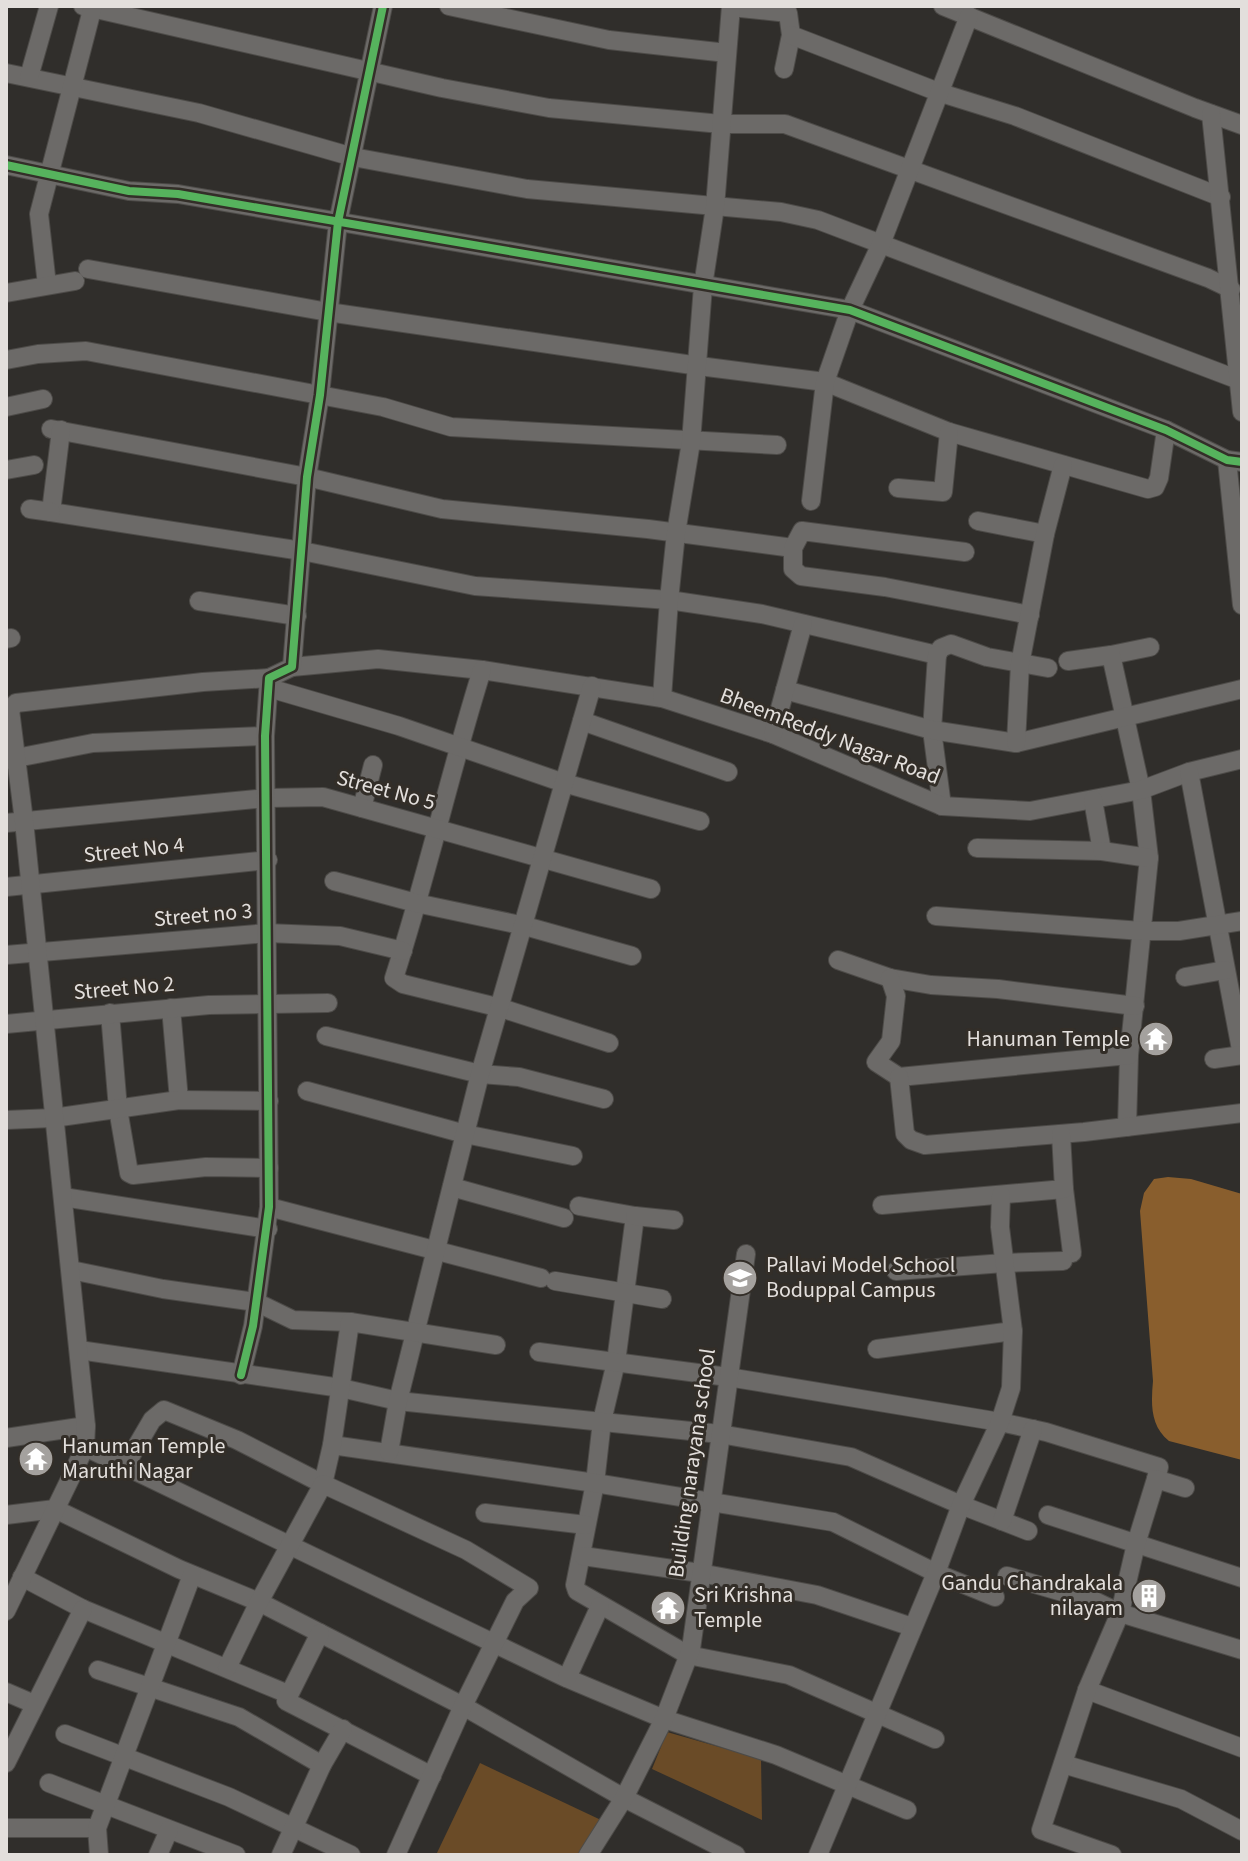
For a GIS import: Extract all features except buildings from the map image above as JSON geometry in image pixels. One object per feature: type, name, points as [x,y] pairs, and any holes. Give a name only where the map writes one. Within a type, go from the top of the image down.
[{"type":"street","points":[[29,77],[49,6]]},
{"type":"street","points":[[47,285],[39,214],[74,85],[90,6],[442,88],[549,108],[721,124],[785,124],[909,171],[1010,204],[1231,289]]},
{"type":"street","points":[[269,683],[292,667],[307,477],[320,395],[338,222],[383,6]]},
{"type":"street","points":[[449,6],[609,40],[727,53]]},
{"type":"street","points":[[662,698],[676,533],[691,442],[703,286],[715,207],[731,6],[788,13],[791,35],[784,69]]},
{"type":"street","points":[[943,6],[1242,125]]},
{"type":"street","points":[[811,501],[825,382],[850,310],[881,244],[969,16]]},
{"type":"street","points":[[791,35],[941,93],[1015,116],[1221,197]]},
{"type":"street","points":[[6,73],[199,113],[353,157],[527,189],[781,212],[818,220],[1239,380]]},
{"type":"street","points":[[1211,114],[1221,197],[1235,268],[1231,289],[1242,412]]},
{"type":"street","points":[[6,165],[129,191],[178,194],[850,310],[1166,430],[1235,461],[1242,605]]},
{"type":"street","points":[[6,293],[82,275],[825,382],[949,432],[1140,487],[1155,487],[1166,430]]},
{"type":"street","points":[[6,360],[86,351],[383,407],[451,427],[777,445]]},
{"type":"street","points":[[6,407],[43,399]]},
{"type":"street","points":[[51,512],[55,429],[307,477],[442,509],[793,548]]},
{"type":"street","points":[[898,488],[942,500],[949,432]]},
{"type":"street","points":[[6,470],[34,465]]},
{"type":"street","points":[[1016,743],[1020,664],[1045,534],[1063,465]]},
{"type":"street","points":[[30,509],[302,551],[475,586],[669,600],[762,614],[937,655]]},
{"type":"street","points":[[978,521],[1045,534]]},
{"type":"street","points":[[965,552],[806,531],[799,533],[793,548],[793,569],[801,576],[885,587],[1030,615]]},
{"type":"street","points":[[199,601],[297,616]]},
{"type":"street","points":[[773,734],[803,624]]},
{"type":"street","points":[[942,806],[932,730],[937,655],[941,648],[951,644],[987,657],[1048,668]]},
{"type":"street","points":[[1068,661],[1150,647]]},
{"type":"street","points":[[1111,655],[1141,790],[1149,858],[1129,1055],[1127,1127]]},
{"type":"street","name":"BheemReddy Nagar Road","points":[[292,667],[378,659],[482,670],[662,698],[773,734],[942,806],[1030,811],[1141,790],[1189,772],[1241,766]]},
{"type":"street","points":[[482,670],[458,745],[438,829],[394,978],[403,984],[501,1008],[609,1043]]},
{"type":"street","points":[[6,1611],[14,1586],[85,1447],[86,1426],[38,954],[29,884],[15,822],[10,710],[16,703],[203,682],[269,683],[564,783],[700,821]]},
{"type":"street","points":[[241,1375],[256,1302],[269,1207],[265,736],[269,683]]},
{"type":"street","points":[[389,1452],[434,1251],[480,1074],[592,686]]},
{"type":"street","points":[[785,690],[932,730],[1016,743],[1242,689]]},
{"type":"street","points":[[582,721],[728,772]]},
{"type":"street","points":[[12,760],[93,743],[265,736]]},
{"type":"street","points":[[362,808],[373,765]]},
{"type":"street","points":[[1189,772],[1242,1055],[1214,1059]]},
{"type":"street","name":"Street No 5","points":[[15,822],[267,798],[323,797],[651,889]]},
{"type":"street","points":[[1093,800],[1102,851]]},
{"type":"street","points":[[977,848],[1102,851],[1149,858]]},
{"type":"street","name":"Street No 4","points":[[6,887],[268,860]]},
{"type":"street","points":[[334,881],[416,903],[525,926],[632,956]]},
{"type":"street","points":[[936,916],[1142,931],[1179,931],[1242,921]]},
{"type":"street","name":"Street no 3","points":[[6,955],[267,933],[340,936],[403,951]]},
{"type":"street","points":[[838,960],[890,978],[965,989],[998,989],[1135,1006]]},
{"type":"street","points":[[1185,977],[1225,970]]},
{"type":"street","points":[[890,978],[896,996],[891,1041],[876,1062],[899,1077],[1129,1055]]},
{"type":"street","name":"Street No 2","points":[[6,1024],[209,1005],[328,1003]]},
{"type":"street","points":[[171,1008],[179,1100]]},
{"type":"street","points":[[110,1013],[126,1168],[133,1175],[206,1167],[269,1168]]},
{"type":"street","points":[[326,1036],[480,1074],[519,1077],[604,1099]]},
{"type":"street","points":[[899,1077],[905,1134],[918,1144],[925,1145],[1242,1116]]},
{"type":"street","points":[[307,1091],[465,1134],[573,1156]]},
{"type":"street","points":[[6,1120],[53,1118],[179,1100],[269,1101]]},
{"type":"street","points":[[896,1271],[1068,1257],[1061,1134]]},
{"type":"street","points":[[452,1187],[571,1212],[674,1220]]},
{"type":"street","points":[[882,1205],[1064,1189]]},
{"type":"street","points":[[818,1855],[936,1573],[961,1505],[1000,1422],[1011,1388],[1013,1331],[1004,1263],[1001,1195]]},
{"type":"street","points":[[63,1197],[268,1229]]},
{"type":"street","points":[[269,1207],[548,1280],[662,1299]]},
{"type":"street","points":[[635,1216],[616,1362],[602,1421],[583,1556],[575,1585],[581,1595],[688,1655],[789,1675],[935,1739]]},
{"type":"street","name":"Building narayana school","points":[[588,1855],[624,1798],[664,1719],[688,1655],[746,1254]]},
{"type":"street","points":[[71,1270],[163,1289],[256,1302],[293,1320],[350,1322],[496,1345]]},
{"type":"street","points":[[227,1668],[323,1484],[332,1445],[350,1322]]},
{"type":"street","points":[[877,1349],[1013,1331]]},
{"type":"street","points":[[79,1350],[341,1388],[398,1401],[720,1434],[851,1457],[1028,1531]]},
{"type":"street","points":[[539,1352],[728,1377],[1000,1422],[1159,1467],[1120,1613],[1087,1690],[1041,1830],[1104,1854]]},
{"type":"street","points":[[125,1466],[152,1420],[164,1410],[237,1440],[323,1484],[466,1550],[529,1588],[515,1601],[463,1706],[396,1855]]},
{"type":"street","points":[[6,1438],[86,1426]]},
{"type":"street","points":[[1002,1521],[1033,1429]]},
{"type":"street","points":[[332,1445],[833,1522],[936,1573],[995,1597]]},
{"type":"street","points":[[85,1447],[567,1678],[664,1719],[776,1755],[907,1810]]},
{"type":"street","points":[[1156,1479],[1185,1488]]},
{"type":"street","points":[[6,1515],[55,1509],[192,1575],[259,1602],[463,1706],[624,1798],[736,1855]]},
{"type":"street","points":[[485,1513],[586,1525]]},
{"type":"street","points":[[1048,1515],[1242,1578]]},
{"type":"street","points":[[583,1556],[700,1573],[817,1595],[912,1627]]},
{"type":"street","points":[[99,1855],[97,1828],[192,1575]]},
{"type":"street","points":[[1007,1576],[1242,1650]]},
{"type":"street","points":[[14,1586],[83,1609],[288,1694]]},
{"type":"street","points":[[567,1678],[600,1606]]},
{"type":"street","points":[[6,1763],[83,1609]]},
{"type":"street","points":[[320,1633],[286,1701],[432,1776]]},
{"type":"street","points":[[98,1670],[239,1717],[322,1765]]},
{"type":"street","points":[[1087,1690],[1242,1748]]},
{"type":"street","points":[[6,1692],[34,1704]]},
{"type":"street","points":[[281,1855],[322,1765],[343,1729]]},
{"type":"street","points":[[65,1734],[229,1797],[351,1855]]},
{"type":"street","points":[[1063,1764],[1181,1799],[1242,1831]]},
{"type":"street","points":[[49,1783],[236,1855]]},
{"type":"street","points":[[6,1828],[97,1828]]},
{"type":"street","points":[[158,1855],[169,1830]]},
{"type":"shaded area","points":[[1154,1179],[1191,1179],[1242,1194],[1242,1460],[1169,1441],[1155,1421],[1140,1211],[1144,1193]]},
{"type":"shaded area","points":[[667,1732],[761,1759],[762,1820],[652,1769]]},
{"type":"shaded area","points":[[480,1763],[601,1820],[578,1855],[436,1855]]},
{"type":"cycle path","points":[[241,1375],[253,1326],[269,1207],[265,736],[269,678],[292,667],[307,477],[320,395],[338,222],[383,6]]},
{"type":"cycle path","points":[[6,165],[129,191],[178,194],[850,310],[1166,430],[1227,460],[1242,462]]},
{"type":"place","name":"Hanuman Temple","points":[[1156,1039]]},
{"type":"place","name":"Pallavi Model School Boduppal Campus","points":[[740,1278]]},
{"type":"place","name":"Hanuman Temple Maruthi Nagar","points":[[36,1459]]},
{"type":"place","name":"Gandu Chandrakala nilayam","points":[[1149,1596]]},
{"type":"place","name":"Sri Krishna Temple","points":[[668,1608]]}]
